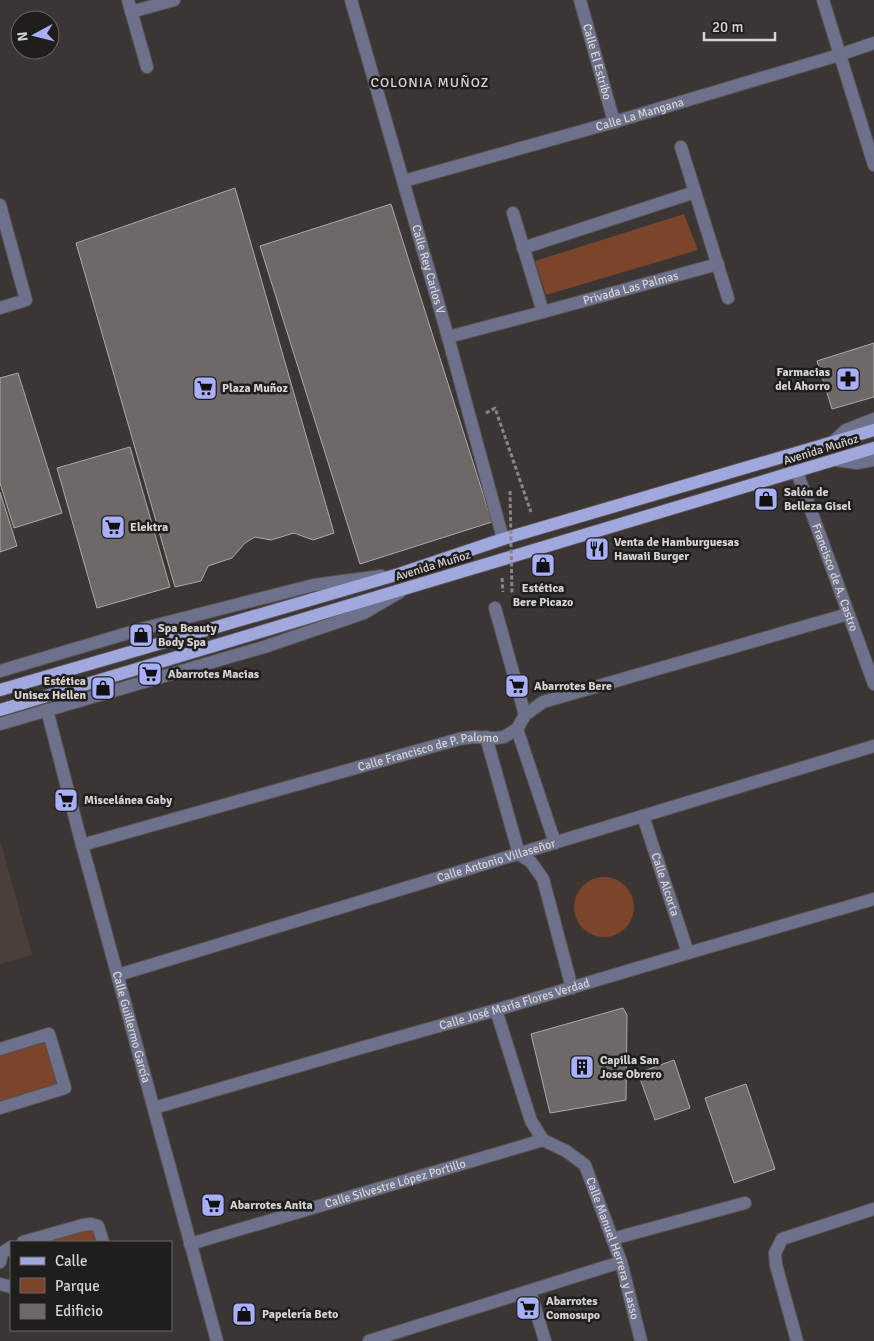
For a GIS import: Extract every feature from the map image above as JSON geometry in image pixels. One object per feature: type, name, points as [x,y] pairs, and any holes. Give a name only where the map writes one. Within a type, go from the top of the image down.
[{"type":"main road","name":"Avenida Muñoz","points":[[0,690],[399,574],[503,539],[874,430]]},
{"type":"main road","name":"Avenida Muñoz","points":[[0,710],[874,448]]},
{"type":"street","points":[[147,67],[130,6],[174,0]]},
{"type":"street","name":"Calle Rey Carlos V","points":[[351,0],[448,337],[503,539]]},
{"type":"street","name":"Calle El Estribo","points":[[580,0],[614,122]]},
{"type":"street","points":[[823,0],[874,165]]},
{"type":"street","name":"Calle La Mangana","points":[[404,181],[614,122],[874,43]]},
{"type":"street","points":[[680,147],[728,298]]},
{"type":"street","points":[[523,248],[695,192]]},
{"type":"street","points":[[0,205],[26,300],[0,308]]},
{"type":"street","points":[[512,213],[543,312]]},
{"type":"street","name":"Privada Las Palmas","points":[[448,337],[718,264]]},
{"type":"street","points":[[832,442],[846,430],[874,419]]},
{"type":"street","points":[[835,460],[857,463],[874,460]]},
{"type":"street","name":"Francisco de A. Castro","points":[[797,472],[874,684]]},
{"type":"street","points":[[0,672],[145,628],[314,585],[399,574]]},
{"type":"street","points":[[0,724],[264,647],[364,613],[409,587]]},
{"type":"street","points":[[495,608],[525,715]]},
{"type":"street","points":[[555,843],[517,729],[525,715],[543,702],[848,614]]},
{"type":"street","name":"Calle Guillermo García","points":[[47,710],[217,1341]]},
{"type":"street","name":"Calle Francisco de P. Palomo","points":[[82,845],[458,739],[504,737],[517,729]]},
{"type":"street","points":[[486,737],[519,854],[531,862],[543,880],[572,988]]},
{"type":"street","name":"Calle Antonio Villaseñor","points":[[118,975],[874,746]]},
{"type":"street","name":"Calle Alcorta","points":[[644,816],[688,953]]},
{"type":"street","name":"Calle José María Flores Verdad","points":[[154,1108],[874,899]]},
{"type":"street","points":[[496,1010],[531,1121],[543,1140]]},
{"type":"street","points":[[0,1049],[49,1034],[65,1088],[0,1108]]},
{"type":"street","name":"Calle Manuel Herrera y Lasso","points":[[543,1140],[566,1151],[585,1165],[620,1262],[641,1341]]},
{"type":"street","name":"Calle Silvestre López Portillo","points":[[190,1244],[543,1140]]},
{"type":"street","points":[[612,1239],[745,1203]]},
{"type":"street","points":[[797,1341],[776,1265],[775,1253],[782,1239],[874,1209]]},
{"type":"street","points":[[27,1241],[91,1224],[98,1226],[103,1241]]},
{"type":"street","points":[[0,1262],[2,1253],[10,1248]]},
{"type":"street","points":[[368,1341],[620,1262]]},
{"type":"street","points":[[530,1291],[545,1341]]},
{"type":"path","points":[[488,422],[485,413],[495,408],[537,529]]},
{"type":"path","points":[[510,490],[512,595]]},
{"type":"shaded area","points":[[0,840],[32,955],[0,964]]},
{"type":"green space","points":[[684,214],[698,250],[546,295],[535,261]]},
{"type":"green space","points":[[604,877],[621,882],[629,890],[634,907],[629,924],[621,932],[604,937],[587,932],[579,924],[574,907],[579,890],[587,882]]},
{"type":"green space","points":[[46,1038],[60,1086],[0,1104],[0,1053]]},
{"type":"green space","points":[[94,1229],[99,1241],[31,1241]]},
{"type":"building","name":"Plaza Muñoz","points":[[235,188],[334,533],[313,540],[294,533],[271,540],[255,537],[245,543],[232,558],[208,566],[201,581],[175,587],[76,243]]},
{"type":"building","points":[[391,204],[492,522],[360,564],[260,246]]},
{"type":"building","name":"Farmacias del Ahorro","points":[[874,343],[874,397],[832,409],[817,361]]},
{"type":"building","points":[[18,373],[62,513],[14,528],[0,483],[0,378]]},
{"type":"building","name":"Elektra","points":[[130,447],[170,587],[97,608],[57,468]]},
{"type":"building","points":[[0,492],[17,546],[0,552]]},
{"type":"building","name":"Capilla San Jose Obrero","points":[[623,1008],[627,1015],[626,1100],[550,1113],[531,1034]]},
{"type":"building","points":[[674,1060],[690,1108],[655,1120],[638,1073]]},
{"type":"building","points":[[746,1084],[775,1169],[734,1183],[705,1098]]},
{"type":"place","name":"Farmacias del Ahorro","points":[[848,379]]},
{"type":"place","name":"Plaza Muñoz","points":[[205,388]]},
{"type":"place","name":"Salón de Belleza Gisel","points":[[766,499]]},
{"type":"place","name":"Elektra","points":[[113,527]]},
{"type":"place","name":"Venta de Hamburguesas Hawaii Burger","points":[[597,549]]},
{"type":"place","name":"Estética Bere Picazo","points":[[543,565]]},
{"type":"place","name":"Spa Beauty Body Spa","points":[[141,635]]},
{"type":"place","name":"Abarrotes Macias","points":[[150,674]]},
{"type":"place","name":"Abarrotes Bere","points":[[517,686]]},
{"type":"place","name":"Estética Unisex Hellen","points":[[103,688]]},
{"type":"place","name":"Miscelánea Gaby","points":[[66,800]]},
{"type":"place","name":"Capilla San Jose Obrero","points":[[582,1067]]},
{"type":"place","name":"Abarrotes Anita","points":[[213,1205]]},
{"type":"place","name":"Abarrotes Comosupo","points":[[528,1308]]},
{"type":"place","name":"Papelería Beto","points":[[244,1314]]},
{"type":"district","name":"COLONIA MUÑOZ","points":[[430,82]]}]
